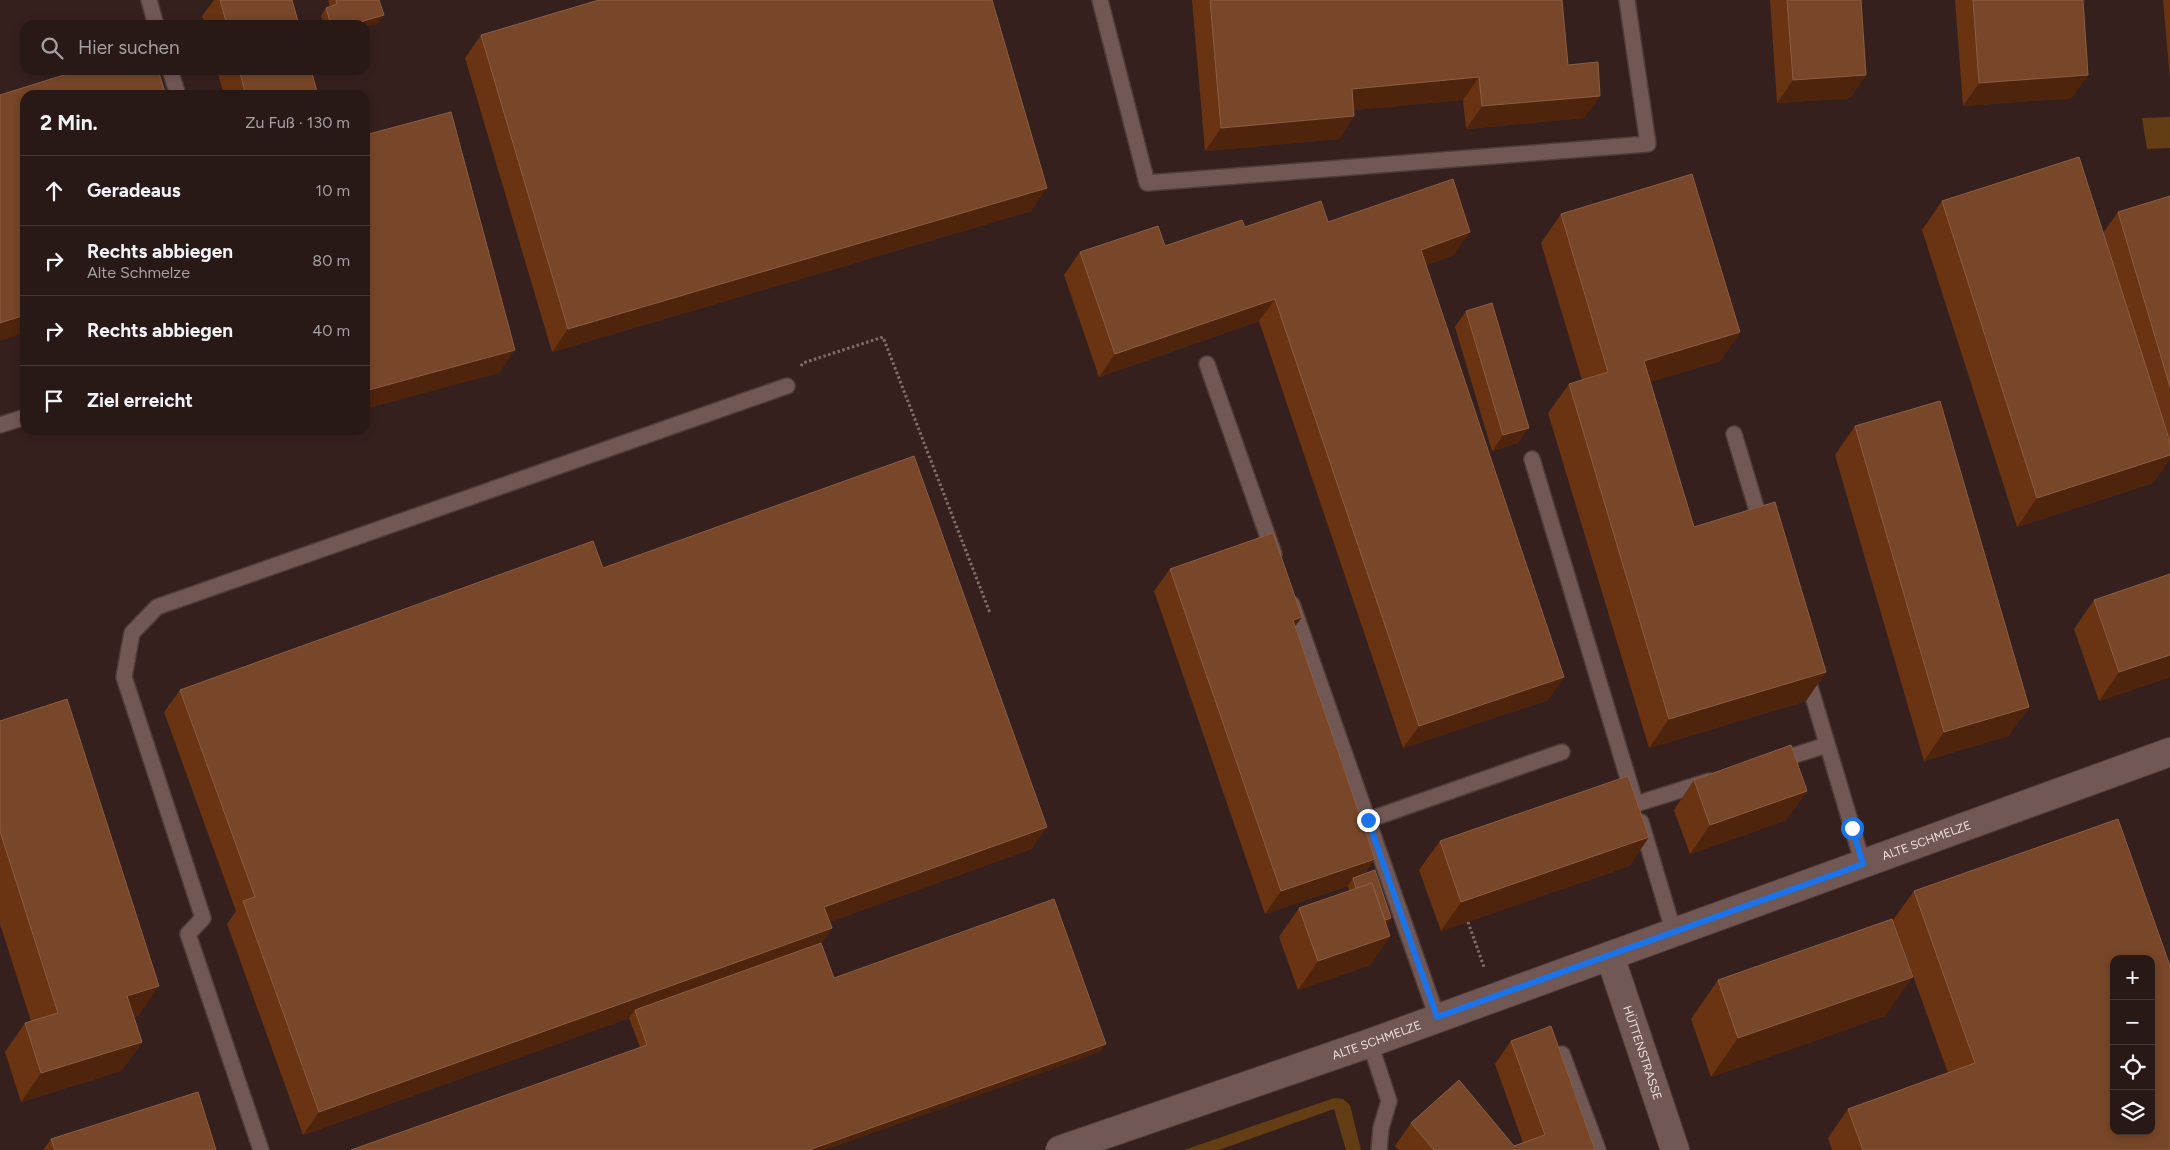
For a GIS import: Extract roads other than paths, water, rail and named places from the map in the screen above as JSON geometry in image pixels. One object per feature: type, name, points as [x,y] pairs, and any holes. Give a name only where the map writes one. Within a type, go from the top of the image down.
[{"type":"street","name":"ALTE SCHMELZE","points":[[1060,1150],[1370,1043],[1437,1017],[1495,998],[2170,752]]},
{"type":"street","name":"HÜTTENSTRASSE","points":[[1610,956],[1675,1150]]},
{"type":"lane","points":[[149,0],[155,20]]},
{"type":"lane","points":[[1100,0],[1147,183],[1648,144],[1627,0]]},
{"type":"lane","points":[[172,75],[176,90]]},
{"type":"lane","points":[[1207,364],[1279,568]]},
{"type":"lane","points":[[261,1150],[188,934],[203,918],[124,677],[132,633],[157,607],[787,386]]},
{"type":"lane","points":[[0,425],[20,419]]},
{"type":"lane","points":[[1734,434],[1765,538]]},
{"type":"lane","points":[[1532,459],[1674,933]]},
{"type":"lane","points":[[1286,587],[1437,1017]]},
{"type":"lane","points":[[1802,660],[1863,864]]},
{"type":"lane","points":[[1764,764],[1827,745]]},
{"type":"lane","points":[[1368,820],[1562,752]]},
{"type":"lane","points":[[1636,804],[1727,776]]},
{"type":"lane","points":[[1370,1043],[1389,1101],[1381,1128],[1378,1150]]},
{"type":"lane","points":[[1562,1054],[1598,1150]]}]
